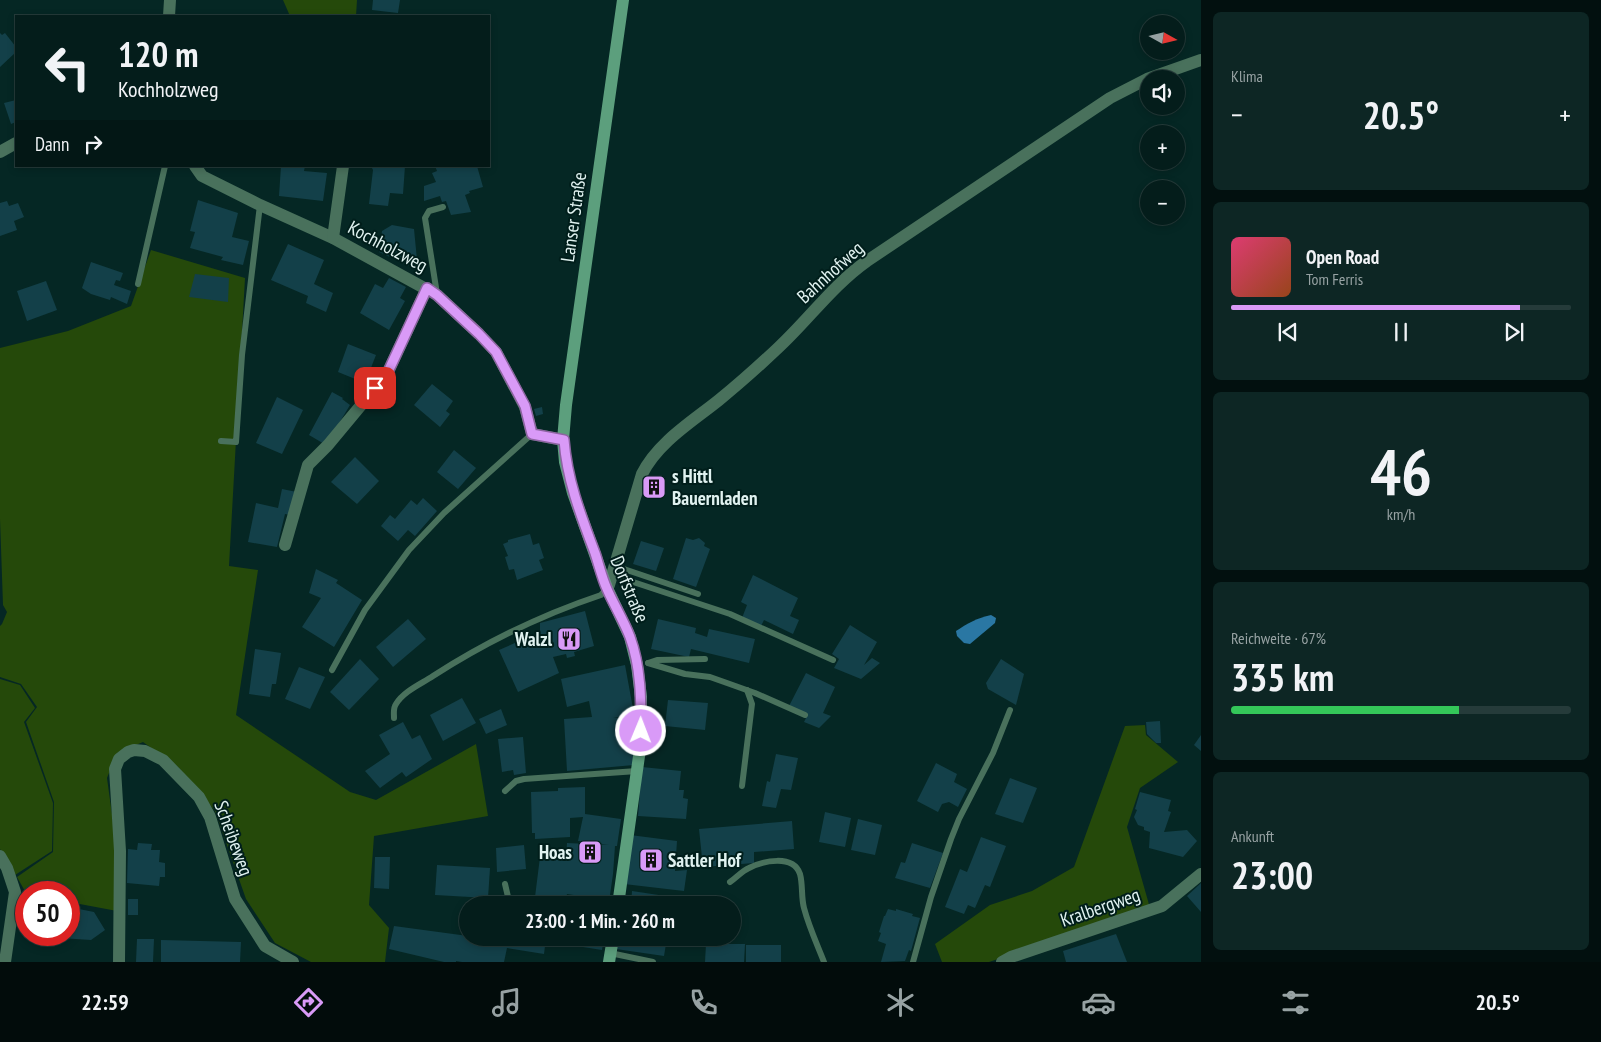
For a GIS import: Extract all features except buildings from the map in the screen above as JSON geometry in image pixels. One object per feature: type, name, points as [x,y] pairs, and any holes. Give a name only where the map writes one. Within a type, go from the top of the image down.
[{"type":"main road","name":"Lanser Straße","points":[[564,440],[566,405],[623,0]]},
{"type":"main road","name":"Dorfstraße","points":[[564,440],[565,462],[573,493],[606,588],[643,664],[640,749],[619,896]]},
{"type":"street","points":[[169,15],[170,0]]},
{"type":"street","name":"Bahnhofweg","points":[[606,588],[609,585],[642,474],[652,458],[678,433],[779,347],[846,277],[866,261],[1110,98],[1147,79],[1201,60]]},
{"type":"street","points":[[0,152],[15,143]]},
{"type":"street","name":"Kochholzweg","points":[[196,167],[202,176],[260,206],[333,238],[432,292],[479,334],[496,352],[525,406],[532,434]]},
{"type":"street","points":[[333,238],[343,167]]},
{"type":"street","points":[[285,545],[308,465],[328,445],[387,374],[432,292]]},
{"type":"street","points":[[532,434],[564,440]]},
{"type":"street","name":"Scheibeweg","points":[[119,962],[120,851],[115,769],[116,763],[122,756],[128,752],[139,750],[155,755],[163,760],[199,797],[210,817],[235,899],[265,946],[293,962]]},
{"type":"street","points":[[0,856],[7,868],[15,892],[5,962]]},
{"type":"street","name":"Kralbergweg","points":[[1002,962],[1011,957],[1162,906],[1201,874]]},
{"type":"lane","points":[[138,284],[165,167]]},
{"type":"lane","points":[[221,441],[236,442],[242,355],[260,206]]},
{"type":"lane","points":[[432,292],[425,218],[427,212],[443,207]]},
{"type":"lane","points":[[332,670],[365,610],[408,550],[444,513],[532,434]]},
{"type":"lane","points":[[613,571],[698,594]]},
{"type":"lane","points":[[613,571],[730,614],[833,660]]},
{"type":"lane","points":[[394,718],[394,710],[401,698],[467,655],[502,635],[547,614],[601,595],[606,588]]},
{"type":"lane","points":[[643,664],[657,660],[705,659]]},
{"type":"lane","points":[[643,664],[710,678],[747,690],[805,715]]},
{"type":"lane","points":[[742,786],[752,704],[747,690]]},
{"type":"lane","points":[[913,962],[931,898],[951,839],[959,819],[993,753],[1010,710]]},
{"type":"lane","points":[[505,791],[516,781],[524,779],[637,771]]},
{"type":"lane","points":[[730,882],[748,868],[783,861],[792,864],[800,873],[806,916],[824,962]]},
{"type":"lane","points":[[505,884],[508,896]]},
{"type":"lane","points":[[609,958],[653,962]]},
{"type":"green space","points":[[283,0],[357,0],[356,15],[290,15]]},
{"type":"green space","points":[[151,250],[245,278],[229,566],[258,570],[236,715],[350,792],[376,800],[476,744],[488,816],[374,836],[369,905],[389,928],[385,962],[311,962],[275,943],[246,899],[215,811],[178,767],[143,742],[117,753],[107,778],[114,829],[117,911],[80,904],[80,881],[19,881],[17,877],[53,852],[54,802],[26,722],[37,707],[21,684],[0,677],[0,626],[7,612],[3,605],[0,519],[0,348],[68,331],[131,306]]},
{"type":"green space","points":[[0,679],[20,685],[35,708],[24,722],[53,803],[52,851],[15,875],[0,849]]},
{"type":"green space","points":[[1145,725],[1146,735],[1178,762],[1140,788],[1127,827],[1150,908],[989,962],[942,962],[935,944],[990,905],[1032,891],[1074,867],[1125,726]]},
{"type":"water","points":[[991,615],[996,618],[995,623],[970,644],[964,643],[957,636],[956,631],[977,619]]},
{"type":"place","name":"s Hittl Bauernladen","points":[[654,487]]},
{"type":"place","name":"Walzl","points":[[569,639]]},
{"type":"place","name":"Hoas","points":[[590,852]]},
{"type":"place","name":"Sattler Hof","points":[[651,860]]},
{"type":"route","points":[[375,388],[387,374],[427,288],[437,295],[496,352],[525,406],[532,434],[564,440],[565,462],[573,493],[606,588],[630,637],[633,648],[641,697],[641,731]]}]
